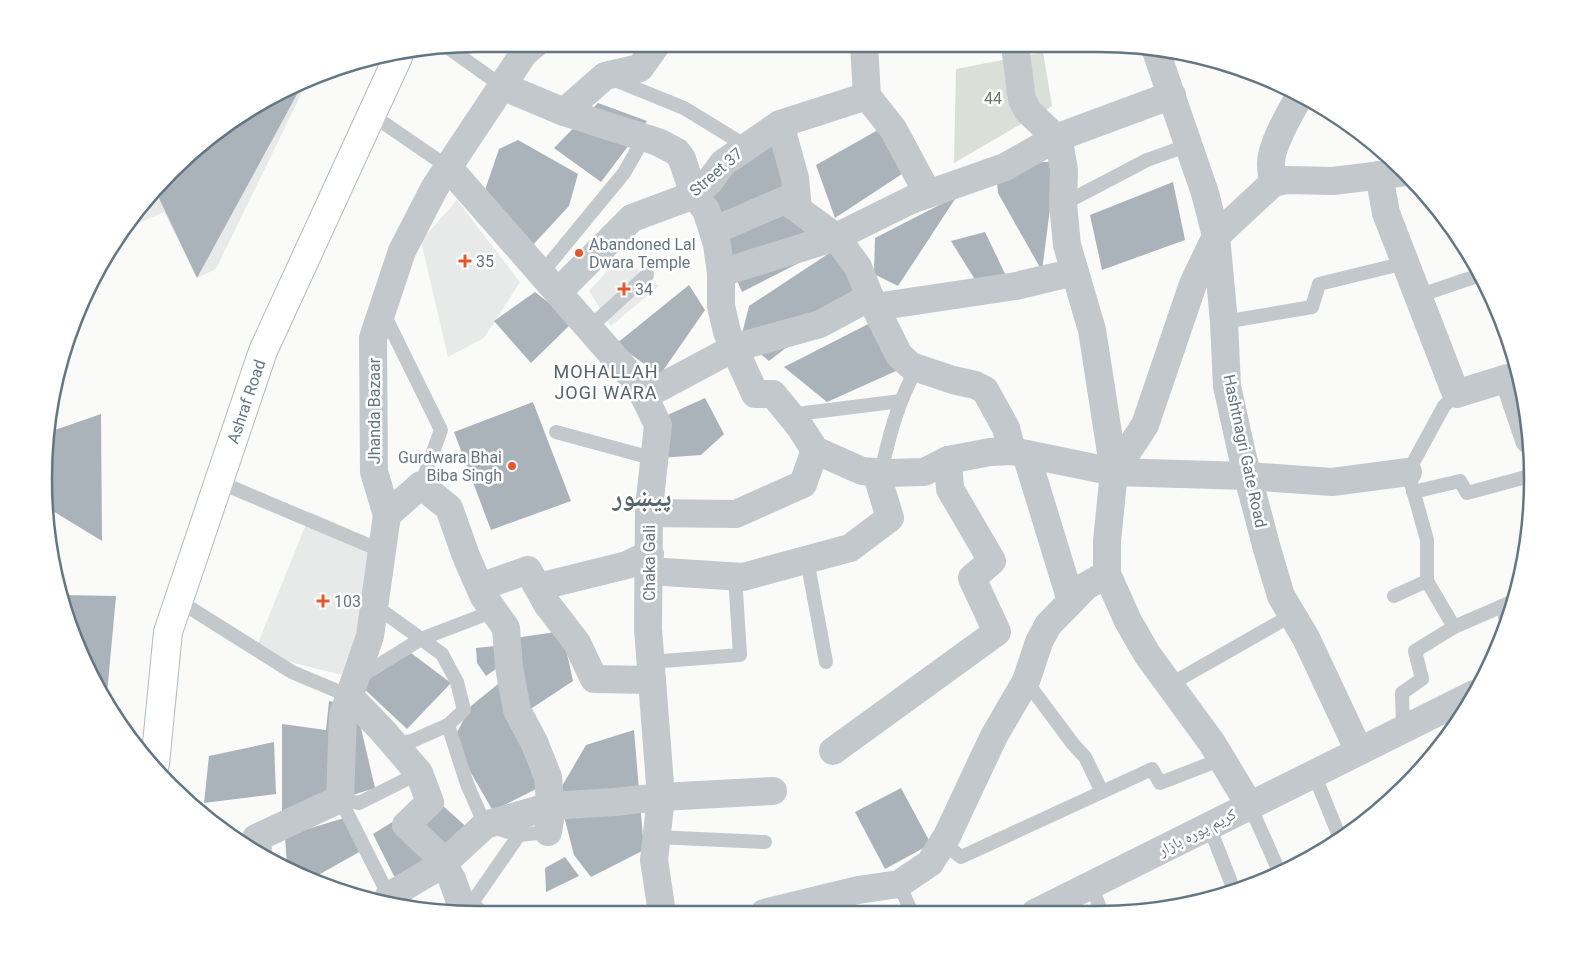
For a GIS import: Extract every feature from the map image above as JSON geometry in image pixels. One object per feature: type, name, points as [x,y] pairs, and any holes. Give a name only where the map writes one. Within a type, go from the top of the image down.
[{"type":"street","name":"Jhanda Bazaar","points":[[340,799],[343,715],[370,636],[387,515],[374,472],[373,338],[402,251],[435,187],[525,52]]},
{"type":"street","points":[[564,112],[605,76],[640,68],[651,52]]},
{"type":"street","points":[[864,52],[867,96],[893,129],[928,194]]},
{"type":"street","points":[[1016,52],[1022,100],[1028,111],[1056,138],[1060,147],[1064,170],[1063,204],[1067,245],[1092,330],[1114,472],[1107,541],[1107,574],[1128,621],[1147,654],[1222,759],[1250,806]]},
{"type":"street","name":"Hashtnagri Gate Road","points":[[1158,57],[1205,193],[1216,236],[1224,322],[1227,386],[1266,549],[1281,596],[1306,638],[1359,751]]},
{"type":"street","name":"Ashraf Road","points":[[156,757],[168,632],[263,351],[396,61]]},
{"type":"street","points":[[502,86],[564,112],[658,142],[677,152],[682,159],[694,195],[706,210],[713,231],[721,273],[721,306],[727,332],[755,394],[773,394],[815,450],[862,471],[878,473],[924,472],[948,460],[990,452],[1019,452],[1114,472],[1248,476],[1332,482],[1411,482]]},
{"type":"street","points":[[721,273],[836,237],[911,200],[1006,167],[1056,138],[1172,95]]},
{"type":"street","name":"Street 37","points":[[550,283],[632,218],[694,195],[708,182],[723,163],[780,124],[867,96]]},
{"type":"street","points":[[1273,183],[1271,162],[1274,149],[1296,101]]},
{"type":"street","points":[[780,124],[795,178],[798,210]]},
{"type":"street","name":"Chaka Gali","points":[[448,167],[631,376],[644,396],[658,425],[649,513],[648,628],[661,796],[654,860],[661,906]]},
{"type":"street","points":[[1114,472],[1145,425],[1193,284],[1216,236],[1273,183],[1288,180],[1333,181],[1396,173]]},
{"type":"street","points":[[1379,175],[1386,214],[1456,394],[1508,378],[1518,406]]},
{"type":"street","points":[[713,231],[785,200],[836,237],[858,267],[872,302],[899,355],[911,366],[952,380],[975,385],[985,390],[1019,452],[1071,601]]},
{"type":"street","points":[[644,396],[734,348],[820,324],[872,302],[1016,286],[1075,272]]},
{"type":"street","points":[[649,513],[736,514],[803,484],[815,450]]},
{"type":"street","points":[[833,751],[997,632],[972,578],[992,561],[950,490],[948,460]]},
{"type":"street","points":[[538,588],[627,565],[649,563],[743,577],[850,548],[890,518],[878,473]]},
{"type":"street","points":[[387,515],[421,485],[449,508],[466,556],[484,597],[506,628],[509,667],[517,710],[534,742],[548,777],[549,819]]},
{"type":"street","points":[[480,587],[528,570],[547,604],[577,643],[594,679],[651,671]]},
{"type":"street","points":[[793,906],[858,890],[899,884],[930,863],[943,843],[994,736],[1026,681],[1039,642],[1048,625],[1086,586],[1107,574]]},
{"type":"street","points":[[352,688],[418,773],[430,802],[406,825],[436,852],[465,905]]},
{"type":"street","name":"کریم پورہ بازار","points":[[1048,906],[1403,729],[1460,703]]},
{"type":"street","points":[[392,896],[443,864],[485,825],[549,819],[614,802],[661,796],[773,790]]},
{"type":"street","points":[[257,843],[256,838],[340,799]]},
{"type":"lane","points":[[455,53],[502,86]]},
{"type":"lane","points":[[605,76],[684,108],[746,146]]},
{"type":"lane","points":[[372,115],[448,167]]},
{"type":"lane","points":[[550,283],[624,173],[644,138]]},
{"type":"lane","points":[[1063,204],[1147,160],[1189,145]]},
{"type":"lane","points":[[1224,322],[1312,307],[1319,284],[1405,263]]},
{"type":"lane","points":[[589,328],[647,275]]},
{"type":"lane","points":[[1418,296],[1474,277]]},
{"type":"lane","points":[[382,311],[441,430],[421,485]]},
{"type":"lane","points":[[878,473],[901,401],[917,368]]},
{"type":"lane","points":[[1454,627],[1427,581],[1427,540],[1411,482],[1444,406],[1456,394]]},
{"type":"lane","points":[[789,415],[901,401]]},
{"type":"lane","points":[[556,432],[654,459]]},
{"type":"lane","points":[[1411,482],[1460,481],[1467,493],[1524,477]]},
{"type":"lane","points":[[219,482],[382,551]]},
{"type":"lane","points":[[808,560],[826,662]]},
{"type":"lane","points":[[651,671],[740,655],[735,576]]},
{"type":"lane","points":[[1394,596],[1427,581]]},
{"type":"lane","points":[[178,601],[292,672],[352,688],[421,639],[494,611]]},
{"type":"lane","points":[[1403,729],[1402,693],[1422,679],[1414,651],[1454,627],[1506,604]]},
{"type":"lane","points":[[374,605],[442,654],[457,682],[464,710],[448,725],[412,741],[394,744]]},
{"type":"lane","points":[[1169,685],[1292,615]]},
{"type":"lane","points":[[1026,681],[1073,744],[1085,757],[1102,792]]},
{"type":"lane","points":[[448,725],[467,784],[485,825],[519,835]]},
{"type":"lane","points":[[943,843],[961,857],[1152,768],[1160,782],[1222,759]]},
{"type":"lane","points":[[340,799],[359,803],[418,773]]},
{"type":"lane","points":[[1314,774],[1338,832]]},
{"type":"lane","points":[[340,799],[388,895]]},
{"type":"lane","points":[[1250,806],[1277,866]]},
{"type":"lane","points":[[470,906],[519,835],[549,819]]},
{"type":"lane","points":[[1209,826],[1232,884]]},
{"type":"lane","points":[[656,837],[765,842]]},
{"type":"lane","points":[[899,884],[909,906]]},
{"type":"lane","points":[[1091,885],[1099,906]]},
{"type":"shaded area","points":[[303,91],[216,269],[197,278],[164,212],[138,224],[177,177],[219,141],[242,124]]},
{"type":"shaded area","name":"35","points":[[457,200],[520,282],[484,338],[448,357],[421,241]]},
{"type":"shaded area","name":"34","points":[[621,256],[659,286],[611,326],[589,291]]},
{"type":"shaded area","name":"103","points":[[311,512],[391,548],[342,675],[254,653]]},
{"type":"green space","name":"44","points":[[1043,52],[1052,106],[954,163],[956,69]]},
{"type":"building","points":[[298,93],[197,278],[159,197],[177,177],[219,141],[242,124]]},
{"type":"building","points":[[598,103],[647,121],[601,182],[554,148]]},
{"type":"building","points":[[878,130],[905,172],[835,218],[816,165]]},
{"type":"building","points":[[770,138],[785,188],[719,224],[707,190]]},
{"type":"building","points":[[518,140],[578,174],[569,206],[530,248],[485,190],[499,149]]},
{"type":"building","points":[[995,162],[1056,162],[1042,271],[998,193]]},
{"type":"building","points":[[1173,182],[1185,240],[1102,270],[1090,215]]},
{"type":"building","points":[[957,196],[898,286],[874,274],[875,238]]},
{"type":"building","points":[[786,206],[836,244],[742,292],[721,243]]},
{"type":"building","points":[[985,232],[1007,278],[979,286],[951,241]]},
{"type":"building","points":[[834,250],[862,289],[769,361],[741,338],[749,306]]},
{"type":"building","points":[[689,285],[705,310],[660,375],[616,344]]},
{"type":"building","points":[[535,292],[573,322],[531,363],[494,321]]},
{"type":"building","points":[[878,319],[905,367],[827,402],[784,367]]},
{"type":"building","points":[[705,398],[724,434],[701,455],[659,458],[661,418]]},
{"type":"building","name":"Gurdwara Bhai Biba Singh","points":[[533,402],[571,501],[491,530],[454,432]]},
{"type":"building","points":[[101,414],[102,541],[53,511],[52,479],[55,430]]},
{"type":"building","points":[[69,595],[116,596],[108,688],[96,668],[85,642]]},
{"type":"building","points":[[562,631],[573,681],[526,712],[515,638]]},
{"type":"building","points":[[495,646],[500,666],[486,676],[477,663],[476,648]]},
{"type":"building","points":[[407,650],[451,683],[407,729],[359,684]]},
{"type":"building","points":[[498,684],[533,757],[538,788],[493,811],[467,766],[456,734],[471,706]]},
{"type":"building","points":[[329,701],[356,707],[375,788],[282,817],[282,724],[326,730]]},
{"type":"building","points":[[634,730],[644,850],[591,877],[574,855],[558,793],[586,745]]},
{"type":"building","points":[[274,742],[276,794],[204,803],[209,756]]},
{"type":"building","points":[[901,788],[931,844],[885,869],[855,812]]},
{"type":"building","points":[[433,797],[471,831],[398,884],[373,834]]},
{"type":"building","points":[[344,818],[361,851],[319,874],[287,860],[285,836]]},
{"type":"building","points":[[565,857],[579,876],[546,892],[545,868]]},
{"type":"place","name":"Abandoned Lal Dwara Temple","points":[[579,253]]},
{"type":"place","name":"35","points":[[465,261]]},
{"type":"place","name":"34","points":[[624,289]]},
{"type":"place","name":"Gurdwara Bhai Biba Singh","points":[[512,466]]},
{"type":"place","name":"103","points":[[323,601]]},
{"type":"district","name":"MOHALLAH JOGI WARA","points":[[606,381]]},
{"type":"district","name":"پيښور","points":[[642,497]]}]
